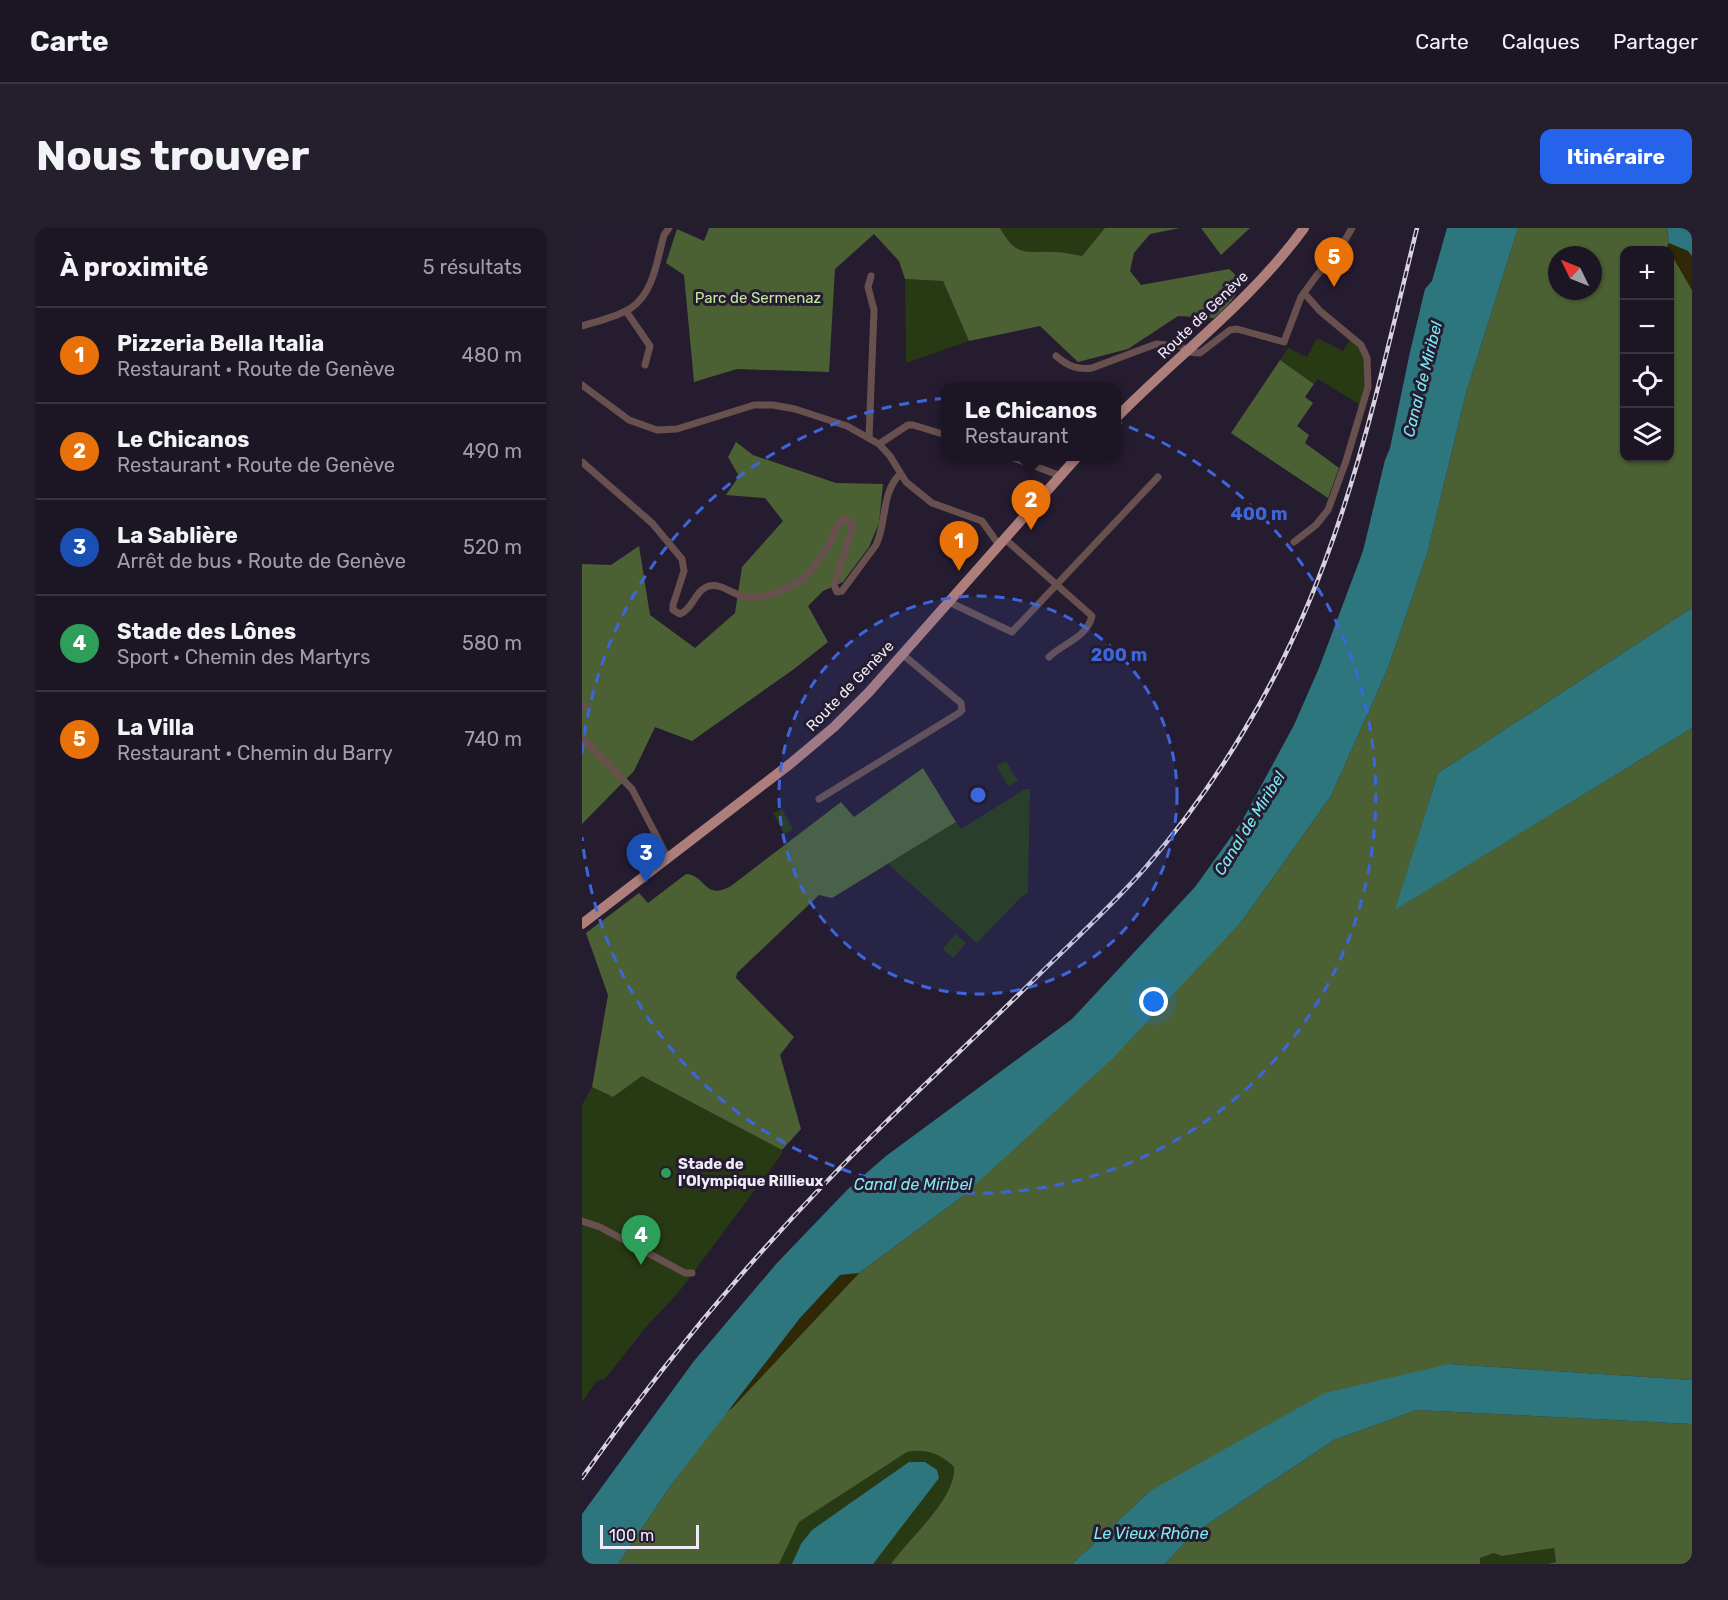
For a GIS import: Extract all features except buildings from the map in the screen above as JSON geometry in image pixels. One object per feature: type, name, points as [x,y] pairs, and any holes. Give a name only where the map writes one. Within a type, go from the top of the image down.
[{"type":"main road","name":"Route de Genève","points":[[1121,413],[1245,298],[1283,256],[1304,228]]},
{"type":"main road","name":"Route de Genève","points":[[582,924],[771,779],[834,727],[1074,461]]},
{"type":"street","points":[[660,228],[664,235]]},
{"type":"street","points":[[582,326],[626,311],[639,301],[649,287],[664,235],[669,228]]},
{"type":"street","points":[[1056,356],[1069,366],[1084,369],[1102,365],[1156,344],[1181,346],[1187,352],[1200,353],[1230,330],[1237,329],[1284,342],[1304,292],[1337,254],[1352,228]]},
{"type":"street","points":[[869,438],[874,309],[868,287],[871,276]]},
{"type":"street","points":[[1294,542],[1322,519],[1331,503],[1365,397],[1368,375],[1366,352],[1361,345],[1320,311],[1304,292]]},
{"type":"street","points":[[626,311],[650,346],[645,365]]},
{"type":"street","points":[[582,385],[629,420],[657,430],[677,429],[754,405],[773,405],[795,409],[847,426],[869,438],[879,444],[890,456],[906,482],[932,504],[982,521],[1002,542],[1057,584],[1091,614],[1091,621],[1085,630],[1049,657]]},
{"type":"street","points":[[879,444],[908,425],[941,434]]},
{"type":"street","points":[[1021,461],[1061,476]]},
{"type":"street","points":[[582,462],[652,523],[682,559],[684,571],[673,605],[673,610],[680,614],[687,610],[698,594],[708,586],[718,586],[740,596],[758,597],[788,588],[809,572],[832,540],[838,524],[845,519],[851,523],[852,529],[834,585],[837,592],[842,591],[876,546],[880,537],[889,489],[900,474]]},
{"type":"street","points":[[949,602],[1012,632],[1158,477]]},
{"type":"street","points":[[819,799],[962,710],[961,703],[902,654]]},
{"type":"street","points":[[582,738],[632,789],[668,858]]},
{"type":"street","points":[[582,1221],[600,1227],[692,1273]]},
{"type":"shaded area","points":[[1000,228],[1105,228],[1082,256],[1060,252],[1028,252],[1016,248]]},
{"type":"shaded area","points":[[905,279],[943,281],[969,341],[906,363]]},
{"type":"shaded area","points":[[1317,338],[1343,351],[1349,341],[1356,342],[1364,356],[1365,389],[1359,404],[1318,379],[1314,384],[1280,360],[1288,348],[1307,357]]},
{"type":"shaded area","points":[[1006,761],[1018,781],[1008,786],[996,766]]},
{"type":"shaded area","points":[[1025,789],[1030,789],[1028,893],[1021,897],[977,943],[888,864],[956,822],[961,829]]},
{"type":"shaded area","points":[[782,809],[793,830],[784,834],[773,813]]},
{"type":"shaded area","points":[[955,934],[966,943],[953,958],[943,949]]},
{"type":"shaded area","points":[[642,1076],[782,1150],[782,1154],[678,1293],[646,1327],[605,1379],[597,1381],[582,1402],[582,1105],[592,1087],[613,1097]]},
{"type":"shaded area","points":[[919,1449],[943,1457],[954,1467],[953,1479],[940,1505],[891,1564],[779,1564],[799,1522],[907,1452]]},
{"type":"shaded area","points":[[1554,1548],[1556,1562],[1547,1564],[1480,1564],[1480,1558],[1494,1553],[1502,1556]]},
{"type":"green space","name":"Parc de Sermenaz","points":[[709,228],[1000,228],[1016,248],[1028,252],[1060,252],[1082,256],[1105,228],[1180,228],[1150,234],[1134,253],[1130,271],[1141,285],[1229,269],[1235,275],[1238,289],[1231,302],[1214,318],[1178,316],[1128,349],[1078,362],[1040,326],[969,341],[943,281],[905,279],[899,261],[874,234],[835,269],[829,372],[737,369],[694,382],[684,275],[666,263],[677,229],[704,241]]},
{"type":"green space","points":[[1201,228],[1250,228],[1221,255]]},
{"type":"green space","points":[[1518,228],[1667,228],[1668,246],[1620,246],[1620,462],[1674,462],[1674,258],[1692,290],[1692,608],[1438,773],[1396,909],[1692,728],[1692,1380],[1449,1364],[1150,1491],[1072,1564],[891,1564],[940,1505],[953,1479],[954,1467],[949,1462],[938,1455],[920,1451],[907,1452],[799,1522],[779,1564],[618,1564],[671,1485],[726,1412],[859,1273],[963,1196],[1242,921],[1331,796],[1388,668],[1427,554],[1466,393]]},
{"type":"green space","points":[[1280,360],[1314,384],[1305,397],[1313,403],[1297,426],[1309,435],[1305,443],[1339,468],[1328,498],[1231,433]]},
{"type":"green space","points":[[736,442],[753,455],[836,483],[883,484],[879,523],[869,547],[843,582],[823,591],[808,606],[828,642],[794,669],[692,741],[655,727],[634,771],[582,824],[582,564],[611,565],[639,546],[650,615],[695,648],[735,613],[742,567],[783,521],[765,498],[726,495],[739,476],[728,457]]},
{"type":"green space","points":[[923,768],[956,822],[832,898],[819,895],[737,973],[736,978],[794,1037],[780,1055],[801,1129],[782,1150],[642,1076],[613,1097],[592,1087],[608,995],[586,933],[639,893],[648,903],[686,874],[693,875],[715,891],[731,886],[841,802],[854,817]]},
{"type":"green space","points":[[1417,1410],[1692,1424],[1692,1564],[1547,1564],[1556,1562],[1554,1548],[1502,1556],[1494,1553],[1480,1558],[1480,1564],[1165,1564],[1193,1534],[1334,1440]]},
{"type":"sand","points":[[1669,243],[1688,251],[1692,256],[1692,290],[1674,259],[1674,246],[1668,246]]},
{"type":"sand","points":[[859,1273],[726,1412],[800,1318],[840,1275]]},
{"type":"water","name":"Canal de Miribel","points":[[1447,228],[1518,228],[1466,393],[1427,554],[1388,668],[1331,796],[1242,921],[1112,1059],[963,1196],[859,1273],[840,1275],[800,1318],[671,1485],[618,1564],[582,1564],[582,1514],[694,1361],[777,1263],[848,1189],[886,1156],[1072,1019],[1195,887],[1241,823],[1294,725],[1319,668],[1363,551],[1390,448],[1425,289],[1432,281]]},
{"type":"water","points":[[1667,228],[1692,228],[1692,256],[1688,251],[1669,243]]},
{"type":"water","points":[[1692,608],[1692,728],[1395,910],[1438,773]]},
{"type":"water","name":"Le Vieux Rhône","points":[[1449,1364],[1692,1380],[1692,1424],[1417,1410],[1334,1440],[1193,1534],[1165,1564],[1072,1564],[1150,1491],[1325,1393]]},
{"type":"water","points":[[909,1462],[925,1462],[937,1470],[939,1478],[873,1564],[792,1564],[801,1544],[812,1530]]},
{"type":"railway","points":[[582,1478],[686,1340],[762,1251],[841,1166],[1124,891],[1173,834],[1222,765],[1278,670],[1306,610],[1330,548],[1369,422],[1417,228]]},
{"type":"place","name":"La Villa","points":[[1334,287]]},
{"type":"place","name":"Le Chicanos","points":[[1031,530]]},
{"type":"place","name":"Pizzeria Bella Italia","points":[[959,571]]},
{"type":"place","name":"La Sablière","points":[[646,883]]},
{"type":"place","name":"Stade de l'Olympique Rillieux","points":[[666,1173]]},
{"type":"place","name":"Stade des Lônes","points":[[641,1265]]}]
